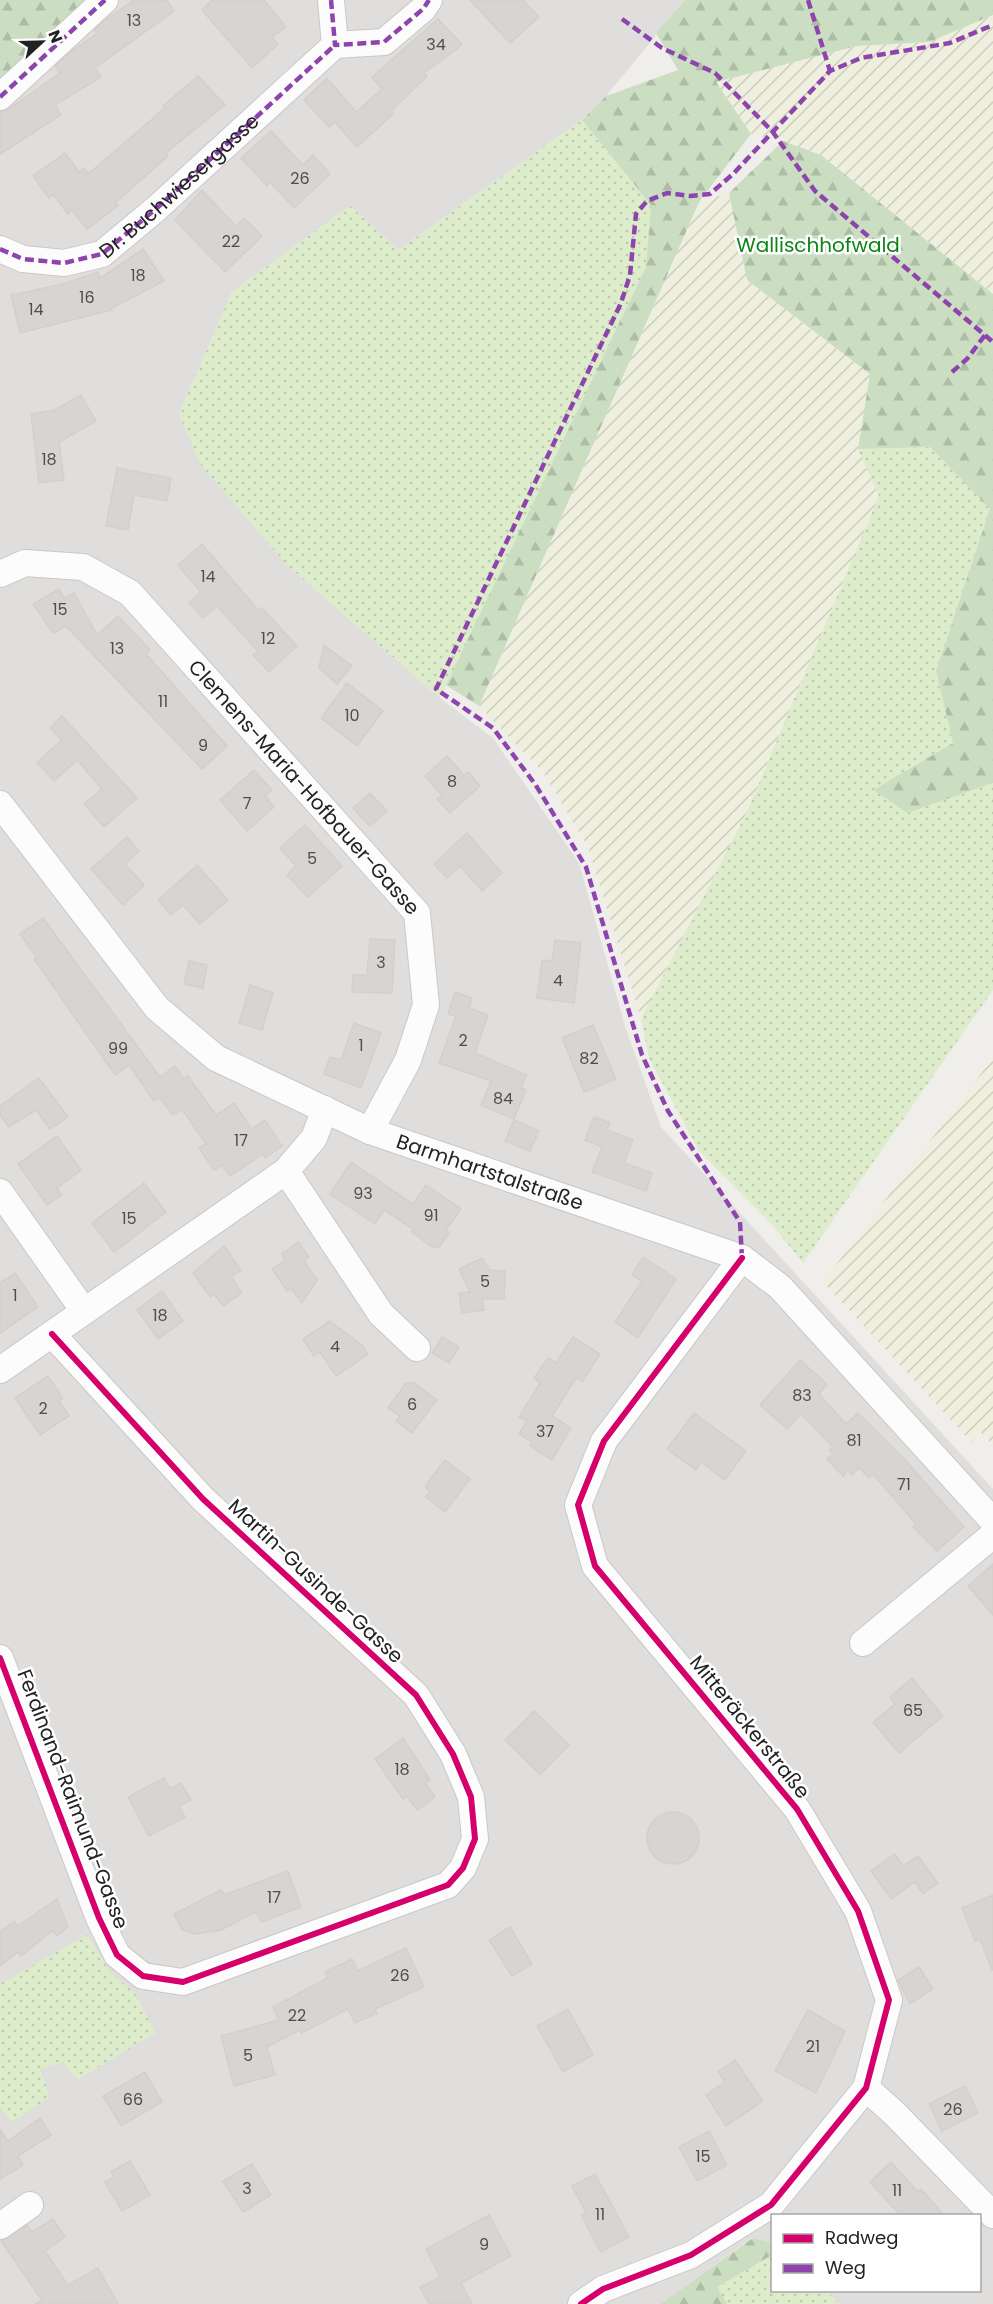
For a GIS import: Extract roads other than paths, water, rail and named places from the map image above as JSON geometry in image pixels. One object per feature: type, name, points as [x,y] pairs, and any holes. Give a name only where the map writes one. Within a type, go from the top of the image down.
[{"type":"street","points":[[0,96],[105,0]]},
{"type":"street","points":[[331,0],[335,45],[384,42],[423,9],[429,0]]},
{"type":"street","name":"Dr. Buchwiesergasse","points":[[0,249],[22,259],[64,263],[102,254],[165,201],[335,45]]},
{"type":"street","name":"Clemens-Maria-Hofbauer-Gasse","points":[[0,574],[25,563],[83,567],[130,593],[417,913],[426,1005],[408,1060],[370,1131]]},
{"type":"street","name":"Barmhartstalstraße","points":[[0,804],[157,1008],[216,1058],[370,1131],[742,1258],[780,1287],[993,1521]]},
{"type":"street","points":[[0,1370],[286,1171],[314,1138],[326,1109]]},
{"type":"street","points":[[286,1171],[381,1314],[417,1348]]},
{"type":"street","points":[[0,1192],[84,1311]]},
{"type":"street","name":"Mitteräckerstraße","points":[[581,2304],[603,2289],[691,2255],[771,2205],[866,2088],[889,2000],[858,1911],[797,1809],[595,1566],[578,1505],[604,1441],[742,1258]]},
{"type":"street","name":"Martin-Gusinde-Gasse","points":[[51,1334],[203,1499],[416,1695],[453,1754],[471,1797],[475,1839],[463,1868],[448,1885]]},
{"type":"street","points":[[863,1643],[993,1535]]},
{"type":"street","name":"Ferdinand-Raimund-Gasse","points":[[0,1658],[99,1918],[117,1955],[143,1976],[183,1982],[448,1885]]},
{"type":"street","points":[[866,2088],[895,2114],[993,2215]]},
{"type":"street","points":[[0,2226],[30,2205]]},
{"type":"park label","name":"Wallischhofwald","points":[[818,245]]}]
